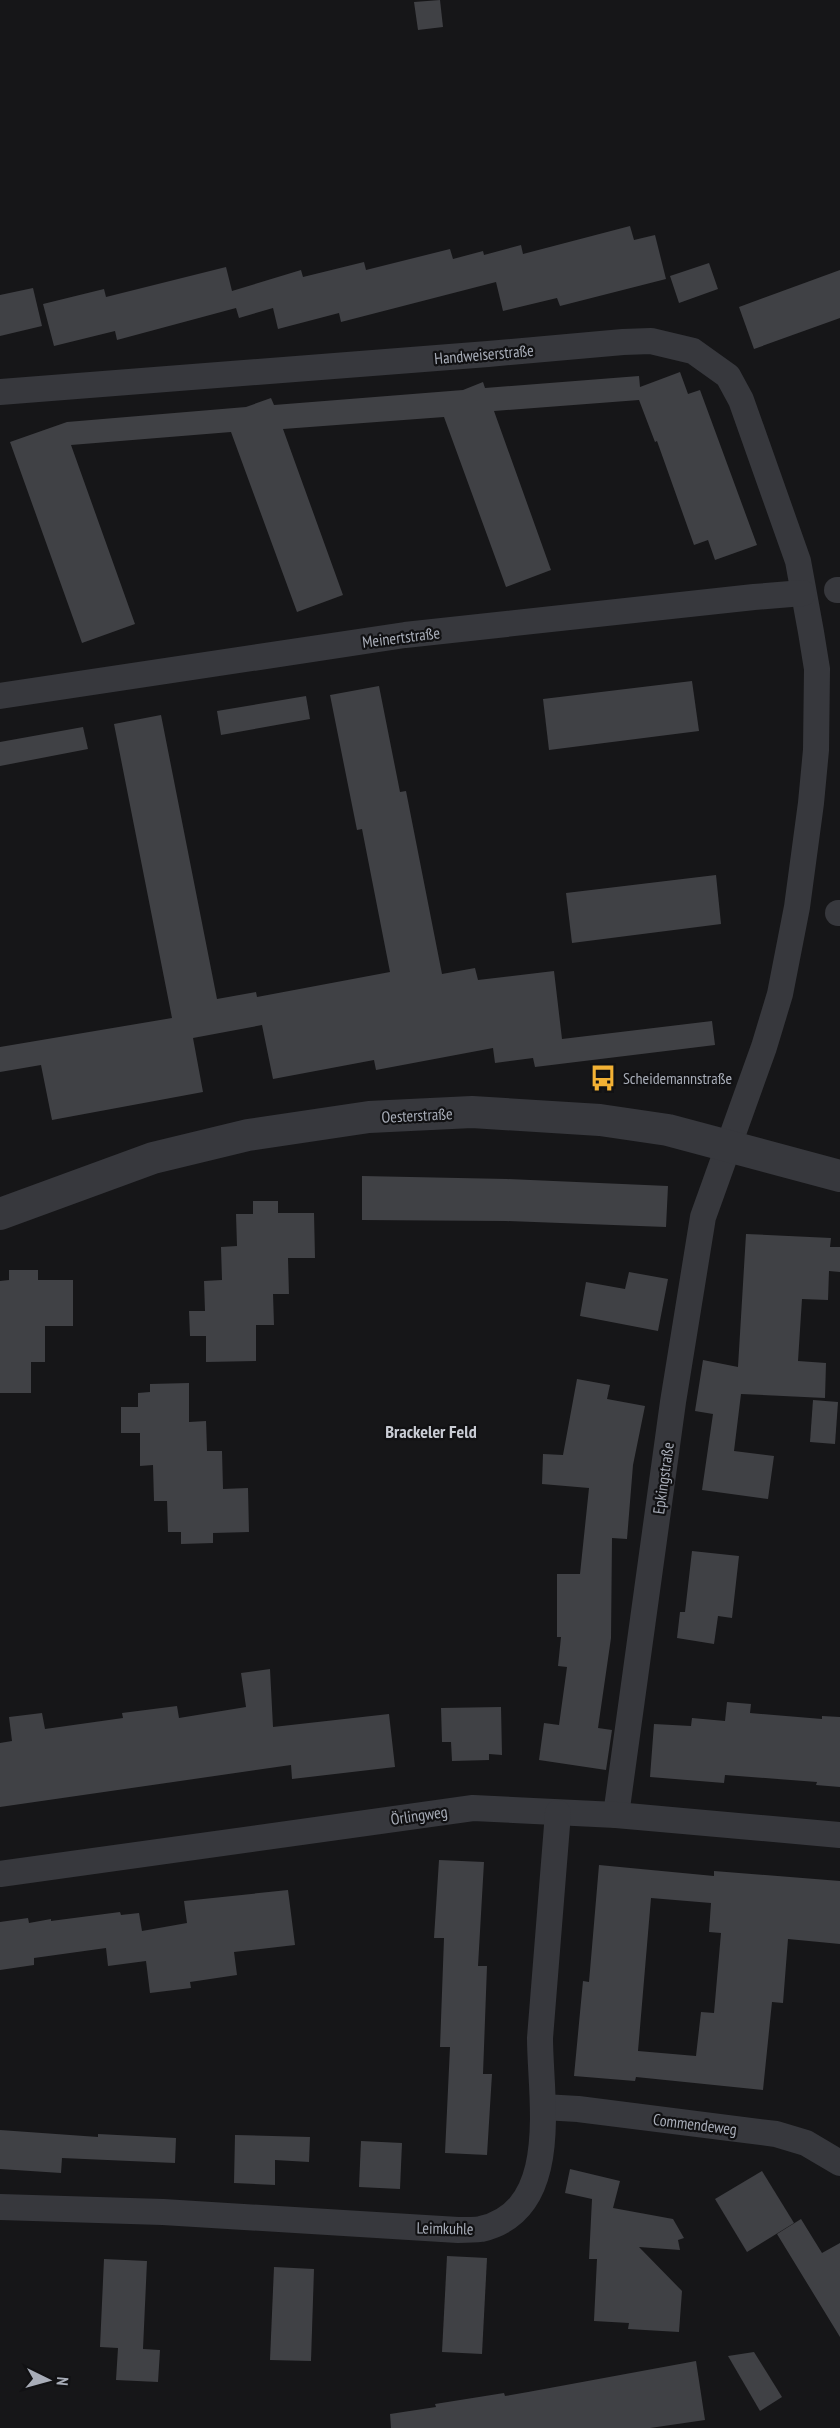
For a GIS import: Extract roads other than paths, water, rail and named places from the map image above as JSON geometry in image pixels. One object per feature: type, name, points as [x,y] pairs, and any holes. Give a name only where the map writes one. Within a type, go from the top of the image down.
[{"type":"street","name":"Handweiserstraße","points":[[0,392],[623,342],[651,341],[673,345],[693,351],[728,376],[741,400],[798,561],[803,593]]},
{"type":"street","name":"Meinertstraße","points":[[0,696],[405,635],[803,593]]},
{"type":"street","points":[[728,1145],[764,1047],[780,994],[804,861],[816,750],[817,669],[803,593]]},
{"type":"street","name":"Oesterstraße","points":[[0,1214],[153,1158],[248,1135],[369,1117],[472,1112],[559,1116],[668,1130],[840,1176]]},
{"type":"street","name":"Epkingstraße","points":[[616,1815],[701,1228],[728,1145]]},
{"type":"street","name":"Örlingweg","points":[[0,1874],[473,1808],[616,1815],[840,1835]]},
{"type":"street","name":"Leimkuhle","points":[[0,2207],[163,2212],[458,2230],[481,2229],[503,2220],[518,2208],[530,2191],[541,2153],[543,2108],[540,2038],[558,1813]]},
{"type":"street","name":"Commendeweg","points":[[543,2108],[578,2109],[776,2134],[806,2143],[840,2163]]},
{"type":"place","name":"Scheidemannstraße","points":[[603,1078]]},
{"type":"district","name":"Brackeler Feld","points":[[431,1431]]}]
